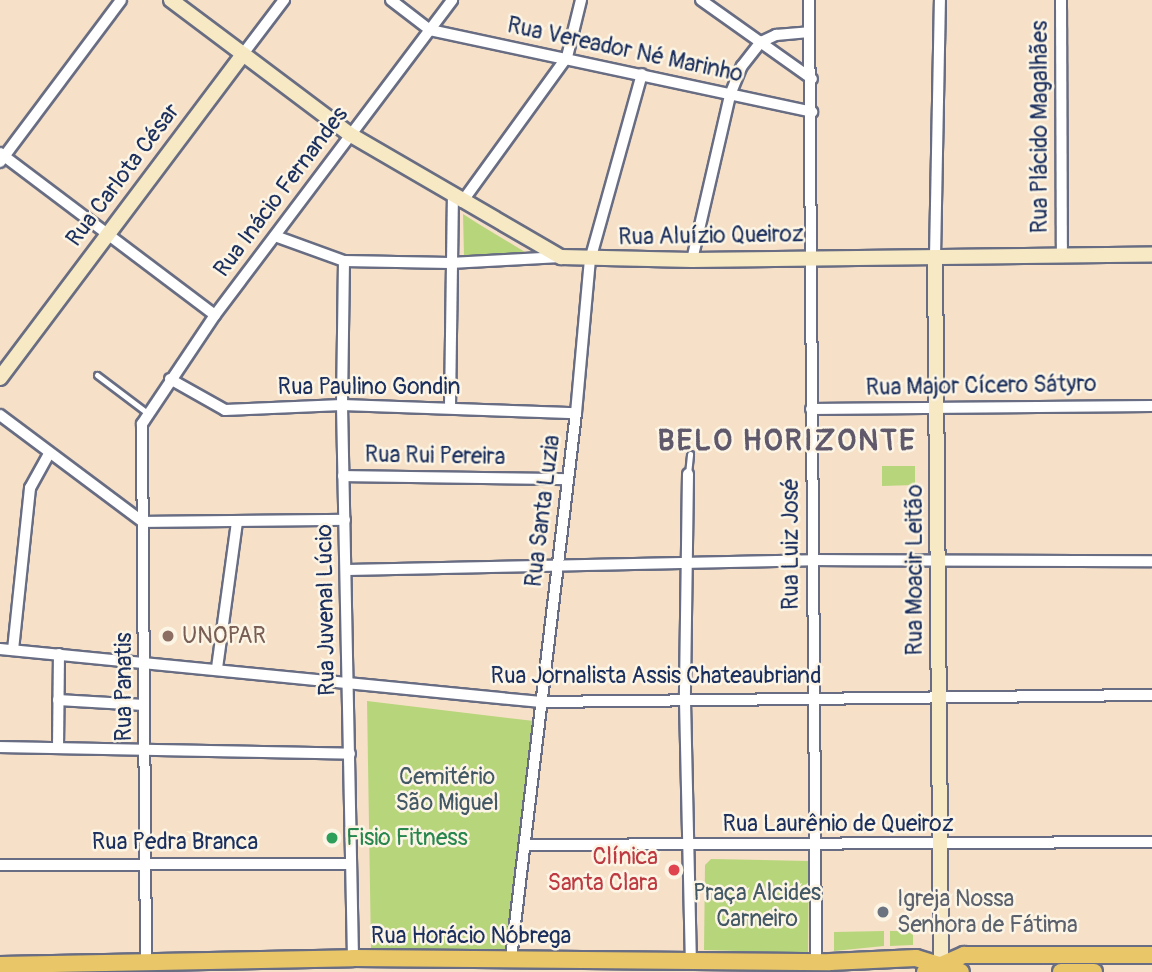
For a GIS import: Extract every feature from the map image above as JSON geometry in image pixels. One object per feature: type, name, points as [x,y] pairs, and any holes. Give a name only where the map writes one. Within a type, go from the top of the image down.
[{"type":"main road","name":"Rua Horácio Nóbrega","points":[[925,972],[941,968],[964,955],[1152,955]]},
{"type":"main road","name":"Rua Horácio Nóbrega","points":[[0,965],[353,958],[511,958],[690,965],[916,958],[941,968],[961,972]]},
{"type":"main road","points":[[1061,972],[1094,972]]},
{"type":"street","points":[[121,0],[2,157],[215,315]]},
{"type":"street","points":[[171,0],[351,135],[376,144],[561,257]]},
{"type":"street","name":"Rua Carlota César","points":[[0,378],[284,0]]},
{"type":"street","points":[[391,0],[430,30]]},
{"type":"street","name":"Rua Inácio Fernandes","points":[[146,412],[215,315],[452,0]]},
{"type":"street","points":[[450,407],[453,193],[567,57],[581,0]]},
{"type":"street","points":[[701,0],[812,79]]},
{"type":"street","name":"Rua Luiz José","points":[[809,0],[812,79],[812,698],[816,961]]},
{"type":"street","name":"Rua Moacir Leitão","points":[[940,0],[935,257],[940,845],[935,889],[941,968]]},
{"type":"street","name":"Rua Plácido Magalhães","points":[[1061,0],[1062,254]]},
{"type":"street","name":"Rua Vereador Né Marinho","points":[[430,30],[812,111]]},
{"type":"street","points":[[692,260],[730,95],[742,66],[761,42],[776,35],[809,32]]},
{"type":"street","name":"Rua Santa Luzia","points":[[511,958],[576,412],[590,260],[642,74]]},
{"type":"street","name":"Rua Aluízio Queiroz","points":[[275,236],[344,261],[450,263],[561,257],[590,260],[692,260],[1152,254]]},
{"type":"street","name":"Rua Juvenal Lúcio","points":[[344,261],[342,405],[353,958]]},
{"type":"street","name":"Rua Paulino Gondin","points":[[170,379],[225,410],[342,405],[576,412]]},
{"type":"street","name":"Rua Major Cícero Sátyro","points":[[811,409],[1152,406]]},
{"type":"street","name":"Rua Panatis","points":[[146,412],[140,437],[146,662],[146,963]]},
{"type":"street","points":[[0,415],[143,522],[345,520]]},
{"type":"street","points":[[13,650],[30,488],[49,454]]},
{"type":"street","points":[[688,474],[685,701],[690,965]]},
{"type":"street","name":"Rua Rui Pereira","points":[[343,475],[568,479]]},
{"type":"street","points":[[217,668],[237,522]]},
{"type":"street","points":[[347,570],[557,569],[813,560],[1152,561]]},
{"type":"street","name":"Rua Jornalista Assis Chateaubriand","points":[[0,649],[217,668],[541,702],[1152,695]]},
{"type":"street","points":[[58,748],[60,654]]},
{"type":"street","points":[[58,700],[144,705]]},
{"type":"street","points":[[0,747],[350,754]]},
{"type":"street","name":"Rua Laurênio de Queiroz","points":[[525,845],[1152,842]]},
{"type":"street","name":"Rua Pedra Branca","points":[[0,865],[145,862],[351,864]]},
{"type":"lane","points":[[97,375],[146,412]]},
{"type":"lane","points":[[688,474],[690,454]]},
{"type":"green space","points":[[463,214],[477,223],[530,255],[464,257]]},
{"type":"green space","points":[[882,466],[915,466],[915,485],[882,486]]},
{"type":"green space","name":"Cemitério São Miguel","points":[[367,701],[534,721],[508,950],[371,949]]},
{"type":"green space","name":"Praça Alcides Carneiro","points":[[711,859],[809,861],[808,953],[704,950],[705,865]]},
{"type":"green space","points":[[884,931],[884,946],[834,951],[834,932]]},
{"type":"green space","points":[[890,931],[907,931],[913,935],[913,945],[890,946]]},
{"type":"place","name":"UNOPAR","points":[[168,636]]},
{"type":"place","name":"Fisio Fitness","points":[[332,838]]},
{"type":"place","name":"Clínica Santa Clara","points":[[674,870]]},
{"type":"place","name":"Igreja Nossa Senhora de Fátima","points":[[883,912]]},
{"type":"district","name":"BELO HORIZONTE","points":[[787,441]]}]
